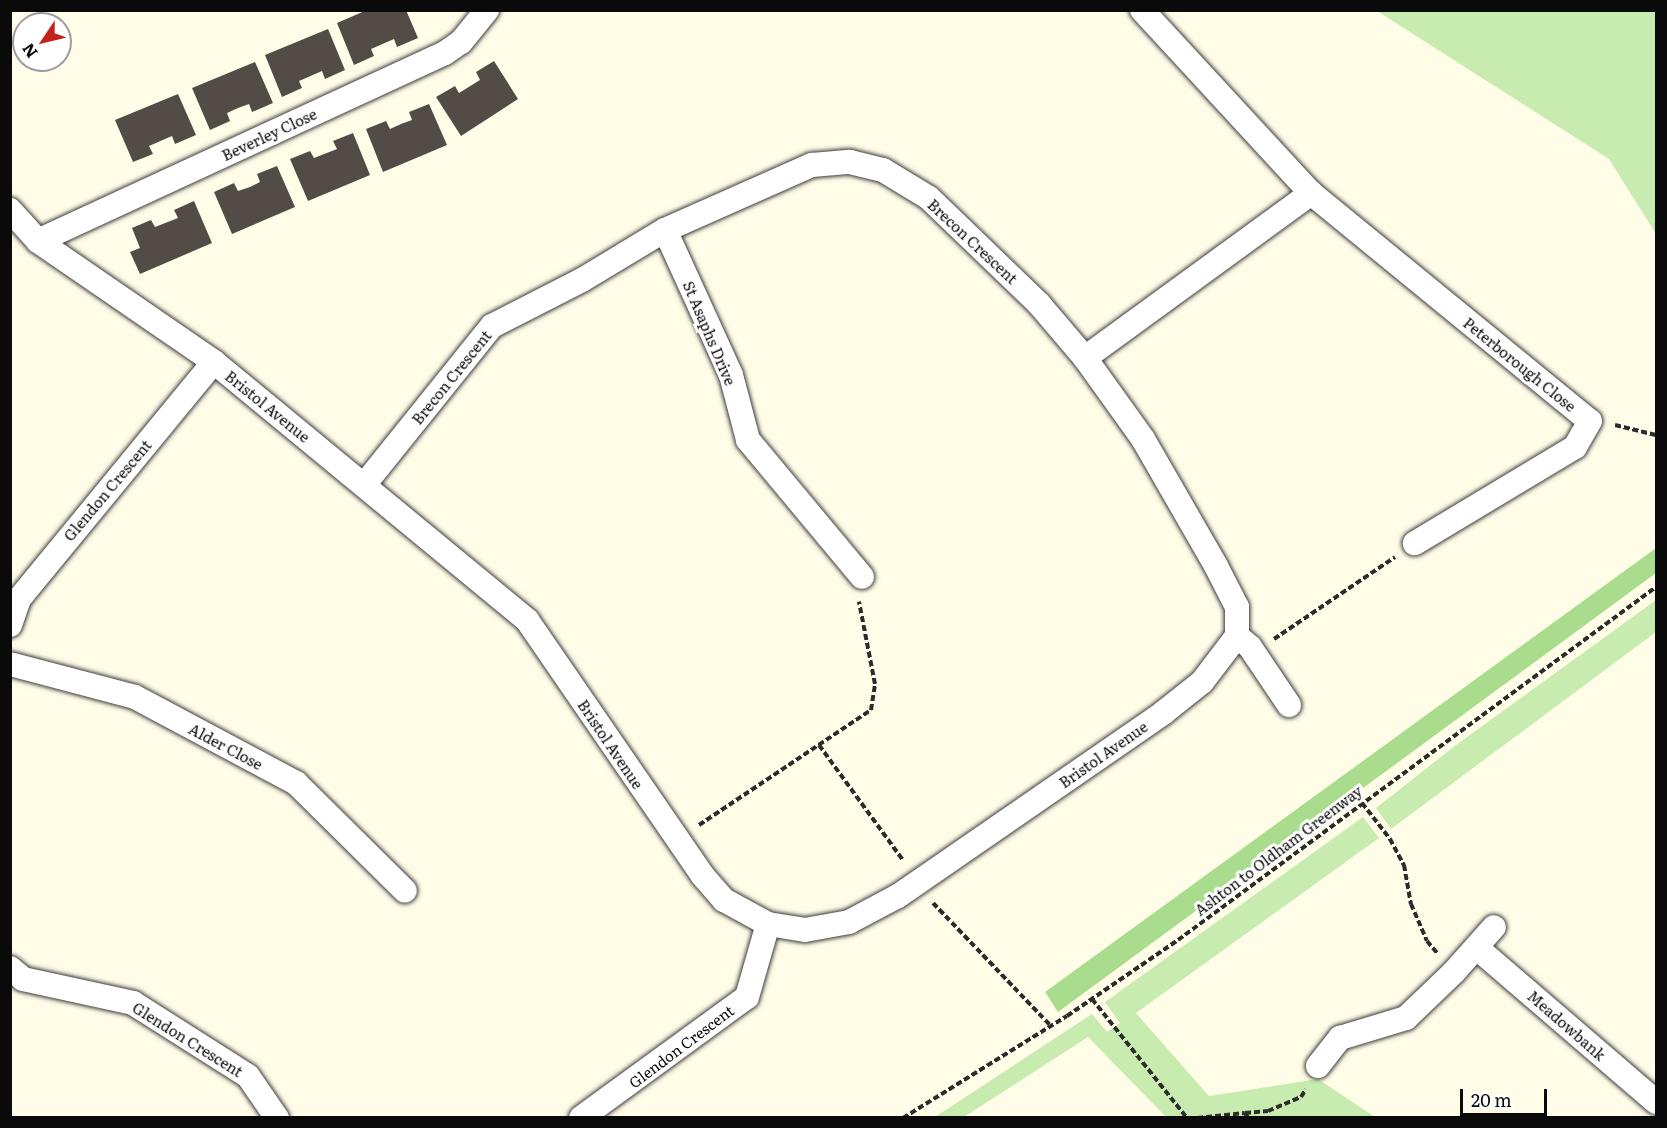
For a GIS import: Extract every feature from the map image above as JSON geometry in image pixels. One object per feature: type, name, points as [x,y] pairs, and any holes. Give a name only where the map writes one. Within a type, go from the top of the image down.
[{"type":"street","name":"Beverley Close","points":[[38,241],[445,52],[461,42],[487,10]]},
{"type":"street","name":"Peterborough Close","points":[[1142,10],[1311,193],[1590,421],[1575,447],[1415,543]]},
{"type":"street","name":"Brecon Crescent","points":[[364,485],[492,326],[582,280],[665,230],[812,165],[850,162],[883,170],[929,198],[974,238],[1085,358],[1143,439],[1216,566],[1237,607],[1245,644]]},
{"type":"street","points":[[1085,358],[1311,193]]},
{"type":"street","name":"Bristol Avenue","points":[[10,210],[38,241],[214,362],[527,620],[676,840],[724,900],[768,924],[805,930],[849,922],[918,883],[1163,713],[1245,644]]},
{"type":"street","name":"St Asaphs Drive","points":[[665,230],[731,375],[748,440],[862,577]]},
{"type":"street","name":"Glendon Crescent","points":[[10,625],[19,599],[214,362]]},
{"type":"street","points":[[1245,644],[1290,705]]},
{"type":"street","name":"Alder Close","points":[[10,664],[135,697],[296,783],[405,891]]},
{"type":"street","name":"Glendon Crescent","points":[[581,1118],[747,997],[768,924]]},
{"type":"street","points":[[1317,1066],[1340,1038],[1406,1018],[1454,972],[1494,927]]},
{"type":"street","name":"Meadowbank","points":[[1477,948],[1656,1102]]},
{"type":"street","name":"Glendon Crescent","points":[[10,968],[23,979],[133,1003],[248,1076],[277,1118]]},
{"type":"path","points":[[1590,421],[1656,435]]},
{"type":"path","points":[[1245,644],[1415,543]]},
{"type":"path","points":[[676,840],[871,710],[875,684],[857,594],[862,577]]},
{"type":"path","name":"Ashton to Oldham Greenway","points":[[903,1118],[1092,999],[1656,587]]},
{"type":"path","points":[[819,745],[918,883],[1051,1026]]},
{"type":"path","points":[[1362,803],[1390,839],[1404,865],[1411,904],[1427,941],[1454,972]]},
{"type":"path","points":[[1092,999],[1187,1118]]},
{"type":"path","points":[[1197,1118],[1247,1115],[1268,1111],[1301,1097],[1317,1066]]},
{"type":"green space","points":[[1377,11],[1656,11],[1656,234],[1609,159]]},
{"type":"green space","points":[[1656,548],[1656,573],[1058,1012],[1045,992]]},
{"type":"green space","points":[[1656,600],[1656,632],[1391,829],[1376,808],[1456,745]]},
{"type":"green space","points":[[1363,817],[1379,838],[1136,1013],[1209,1096],[1318,1079],[1375,1117],[1166,1117],[1088,1037],[964,1117],[935,1117],[1092,1014],[1107,1032],[1120,1023],[1105,1002]]},
{"type":"building","points":[[367,10],[406,10],[418,38],[397,47],[394,39],[371,49],[374,56],[354,65],[337,23]]},
{"type":"building","points":[[328,29],[345,70],[325,79],[322,71],[299,81],[302,88],[282,97],[265,55]]},
{"type":"building","points":[[494,61],[518,99],[461,136],[436,97],[455,86],[459,93],[480,80],[476,72]]},
{"type":"building","points":[[255,62],[273,103],[252,112],[249,104],[238,108],[227,113],[230,121],[210,130],[192,88]]},
{"type":"building","points":[[178,94],[196,135],[175,144],[172,136],[149,146],[153,154],[133,162],[115,120]]},
{"type":"building","points":[[429,104],[447,145],[383,172],[366,129],[386,121],[390,129],[412,120],[409,112]]},
{"type":"building","points":[[353,133],[370,175],[308,201],[290,159],[310,151],[314,158],[337,149],[333,141]]},
{"type":"building","points":[[277,166],[295,207],[232,234],[214,192],[234,183],[238,191],[250,187],[260,182],[257,174]]},
{"type":"building","points":[[194,201],[212,243],[140,274],[130,252],[140,248],[132,228],[151,220],[155,227],[178,218],[174,210]]}]
